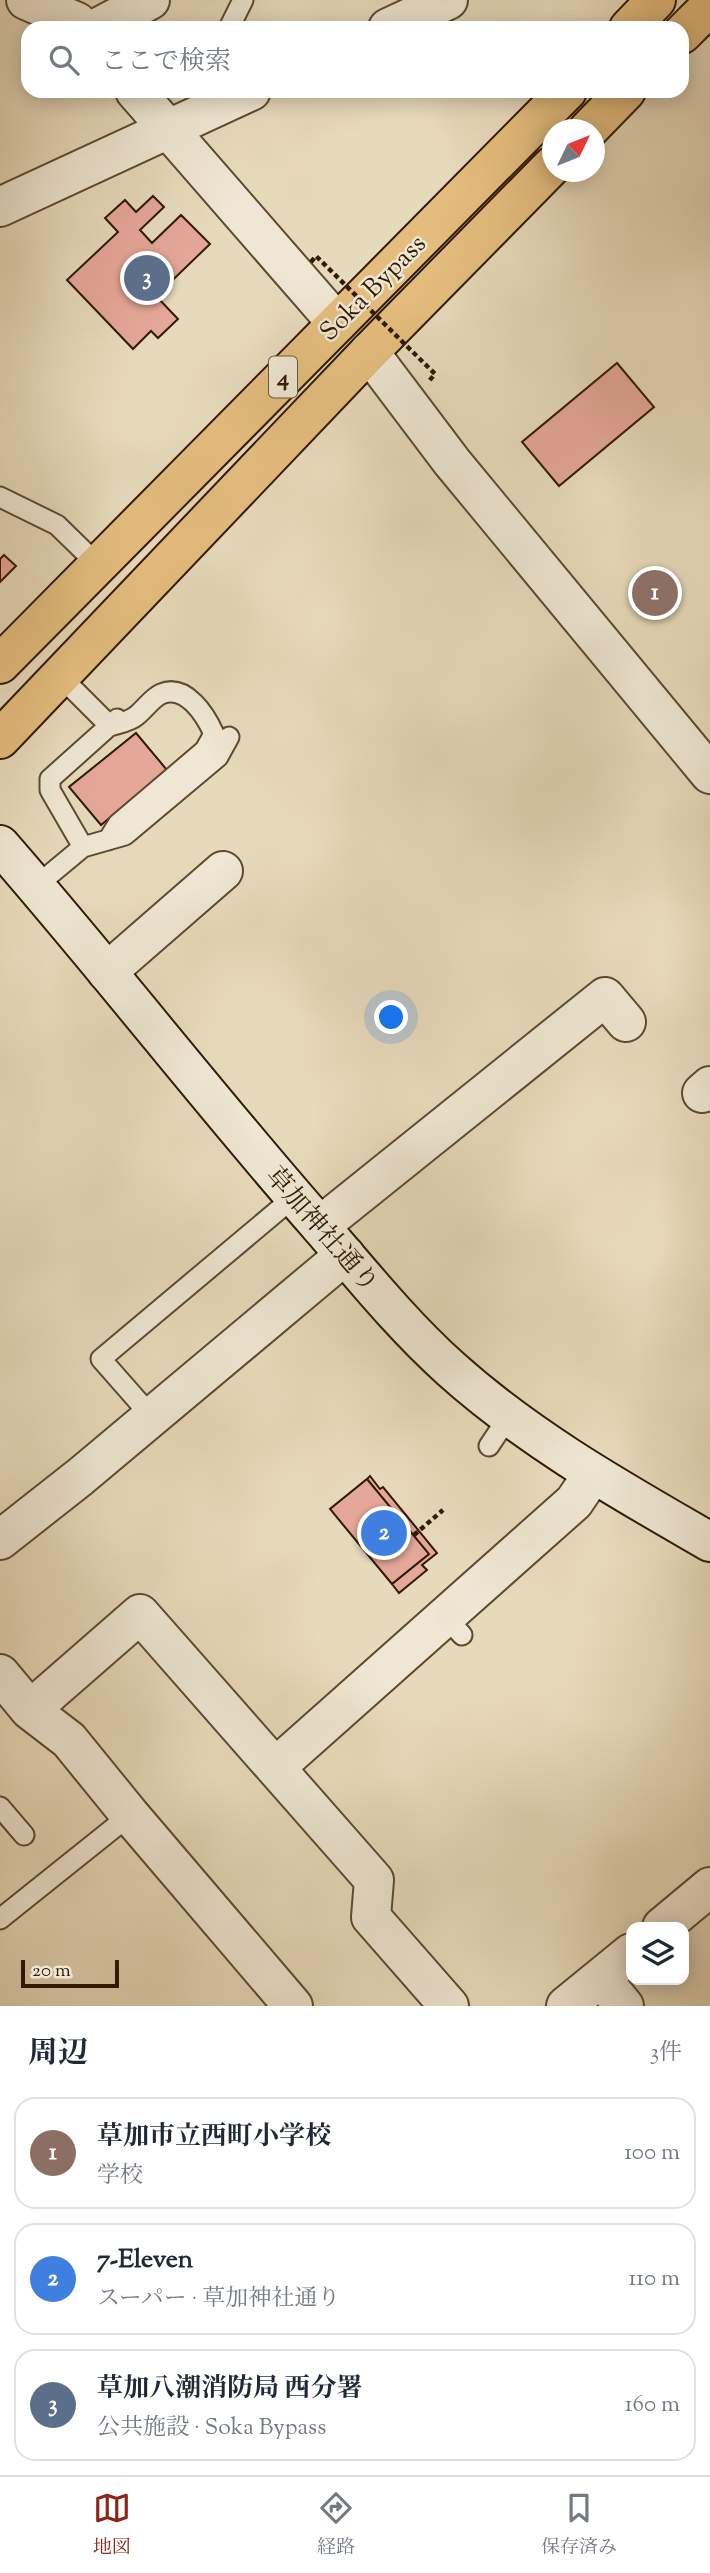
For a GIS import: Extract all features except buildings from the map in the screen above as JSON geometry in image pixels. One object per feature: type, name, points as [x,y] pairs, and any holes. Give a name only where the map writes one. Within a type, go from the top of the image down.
[{"type":"highway","points":[[636,21],[656,0]]},
{"type":"highway","points":[[689,27],[710,6]]},
{"type":"highway","name":"Soka Bypass","points":[[0,664],[560,98]]},
{"type":"highway","points":[[599,119],[619,98]]},
{"type":"highway","name":"Soka Bypass","points":[[0,739],[369,352],[542,176]]},
{"type":"street","points":[[26,0],[75,21]]},
{"type":"street","points":[[110,21],[150,0]]},
{"type":"street","points":[[403,21],[449,0]]},
{"type":"street","points":[[149,98],[182,114],[337,323]]},
{"type":"street","points":[[0,207],[182,114],[230,98]]},
{"type":"street","points":[[369,352],[452,462],[710,774]]},
{"type":"street","name":"草加神社通り","points":[[0,845],[294,1197],[416,1336],[452,1369],[499,1431],[593,1474],[710,1542]]},
{"type":"street","points":[[107,972],[223,871]]},
{"type":"street","points":[[320,1226],[605,997],[626,1022]]},
{"type":"street","points":[[0,1540],[80,1477],[345,1255]]},
{"type":"street","points":[[276,1767],[412,1635],[454,1626],[514,1542],[574,1502],[593,1474]]},
{"type":"street","points":[[30,1710],[140,1614],[374,1880],[371,1917],[449,2006]]},
{"type":"street","points":[[0,1674],[30,1710],[69,1740],[293,2006]]},
{"type":"street","points":[[668,1922],[710,1887]]},
{"type":"street","points":[[566,2006],[612,1992],[626,1963]]},
{"type":"lane","points":[[232,21],[243,0]]},
{"type":"lane","points":[[0,497],[57,525],[97,564]]},
{"type":"lane","points":[[60,676],[110,726]]},
{"type":"lane","points":[[108,840],[118,824],[205,750],[214,734],[200,710],[177,693],[161,694],[133,719],[110,726]]},
{"type":"lane","points":[[83,847],[50,790],[50,779],[130,709]]},
{"type":"lane","points":[[36,886],[83,847],[125,835],[218,757],[229,737]]},
{"type":"lane","points":[[152,1417],[101,1359],[294,1197]]},
{"type":"lane","points":[[0,1807],[24,1835]]},
{"type":"lane","points":[[0,1919],[130,1815]]},
{"type":"path","points":[[311,262],[316,256],[426,364],[435,374],[429,381]]},
{"type":"path","points":[[414,1535],[443,1510]]},
{"type":"place","name":"草加八潮消防局 西分署","points":[[147,278]]},
{"type":"place","name":"草加市立西町小学校","points":[[655,593]]},
{"type":"place","name":"7-Eleven","points":[[384,1533]]}]
